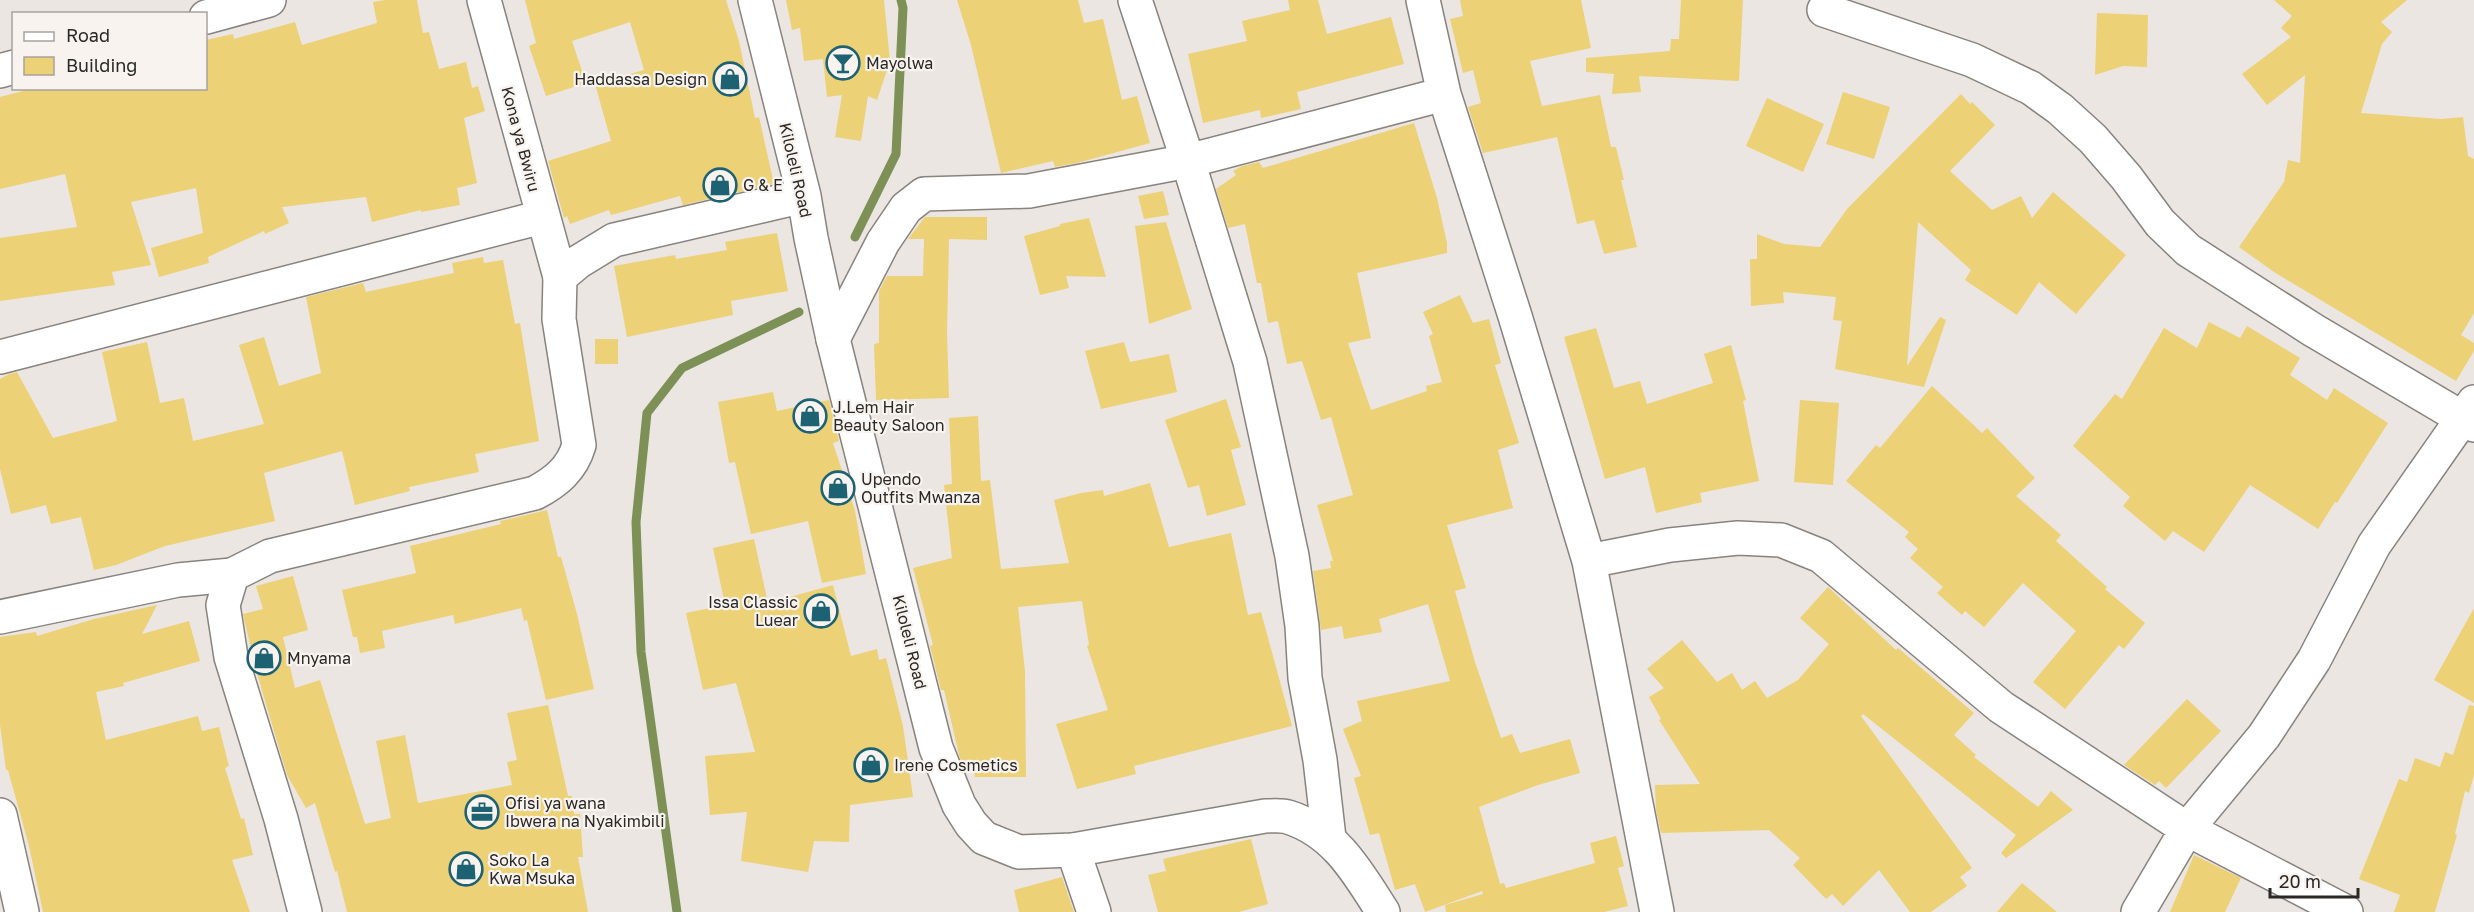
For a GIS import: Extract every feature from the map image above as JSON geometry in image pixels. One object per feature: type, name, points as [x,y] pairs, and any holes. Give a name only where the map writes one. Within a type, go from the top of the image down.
[{"type":"street","points":[[207,17],[269,0]]},
{"type":"street","name":"Kona ya Bwiru","points":[[232,575],[270,556],[535,493],[550,485],[574,461],[579,445],[559,319],[560,277],[484,0]]},
{"type":"street","name":"Kiloleli Road","points":[[755,0],[804,196],[833,339],[936,748],[959,805],[971,824],[984,838],[1019,852],[1073,850],[1265,816],[1287,816],[1329,838],[1352,863],[1383,912]]},
{"type":"street","points":[[1135,0],[1250,362],[1292,556],[1302,626],[1305,678],[1320,760],[1329,838]]},
{"type":"street","points":[[1423,0],[1444,94],[1515,316],[1589,561],[1657,912]]},
{"type":"street","points":[[1824,10],[1972,60],[2031,88],[2060,109],[2093,139],[2126,177],[2160,223],[2188,250],[2313,330],[2471,415],[2374,545],[2313,660],[2264,736],[2187,829],[2138,912]]},
{"type":"street","points":[[833,339],[883,242],[906,208],[924,194],[1029,191],[1188,161],[1444,94]]},
{"type":"street","points":[[560,277],[578,262],[614,240],[804,196]]},
{"type":"street","points":[[0,357],[542,217]]},
{"type":"street","points":[[1589,561],[1670,546],[1738,538],[1781,540],[1821,556],[2001,707],[2187,829],[2346,912]]},
{"type":"street","points":[[0,617],[178,580],[232,575],[223,605],[231,657],[281,819],[305,912]]},
{"type":"street","points":[[0,815],[22,912]]},
{"type":"street","points":[[1073,850],[1094,912]]},
{"type":"building","points":[[417,0],[423,33],[429,32],[439,69],[466,62],[472,88],[478,86],[485,111],[464,118],[477,183],[457,188],[460,205],[421,212],[421,210],[372,222],[366,197],[282,207],[289,223],[265,234],[264,231],[208,257],[209,263],[159,277],[151,248],[203,233],[196,188],[131,202],[151,265],[112,272],[115,285],[0,301],[0,238],[77,227],[65,174],[0,189],[0,97],[26,90],[207,90],[207,40],[233,34],[234,39],[295,22],[302,45],[377,23],[373,2]]},
{"type":"building","points":[[525,0],[726,0],[739,41],[755,118],[759,117],[774,184],[683,205],[680,196],[611,215],[609,210],[570,224],[567,216],[564,218],[548,161],[611,141],[595,84],[644,70],[630,22],[572,41],[586,83],[546,96],[529,46],[536,43]]},
{"type":"building","points":[[786,0],[884,0],[890,61],[877,100],[868,96],[861,141],[835,137],[842,95],[827,97],[823,59],[804,61],[800,28],[792,30]]},
{"type":"building","points":[[957,0],[1078,0],[1084,23],[1103,19],[1122,100],[1137,96],[1150,143],[1077,163],[1055,167],[1053,161],[1001,173],[971,45]]},
{"type":"building","points":[[1288,0],[1318,0],[1327,34],[1391,17],[1404,64],[1297,92],[1301,109],[1261,118],[1260,110],[1203,123],[1188,54],[1247,41],[1242,21],[1290,10]]},
{"type":"building","points":[[1460,0],[1581,0],[1591,48],[1530,61],[1542,106],[1600,95],[1611,147],[1616,147],[1624,180],[1621,180],[1637,247],[1604,254],[1594,220],[1577,224],[1557,137],[1483,153],[1468,107],[1481,103],[1473,70],[1463,73],[1450,19],[1463,16]]},
{"type":"building","points":[[1681,0],[1743,0],[1739,81],[1639,76],[1641,92],[1612,94],[1614,74],[1586,72],[1586,58],[1670,51],[1671,39],[1679,39]]},
{"type":"building","points":[[2274,0],[2407,0],[2381,22],[2392,32],[2382,44],[2361,113],[2441,119],[2463,117],[2468,156],[2474,159],[2474,313],[2461,335],[2474,343],[2474,351],[2456,381],[2274,272],[2239,247],[2284,182],[2288,160],[2300,163],[2305,75],[2267,105],[2242,74],[2291,37],[2281,28],[2292,16]]},
{"type":"building","points":[[2097,13],[2148,15],[2147,67],[2123,66],[2095,75]]},
{"type":"building","points":[[1843,92],[1890,107],[1874,159],[1826,144]]},
{"type":"building","points":[[1961,94],[1995,125],[1950,171],[1992,210],[2021,196],[2032,218],[2053,192],[2126,255],[2076,314],[2039,282],[2017,315],[1965,280],[1971,270],[1918,222],[1907,366],[1940,317],[1946,320],[1924,387],[1835,369],[1842,321],[1833,320],[1836,297],[1783,292],[1784,303],[1751,306],[1750,259],[1757,259],[1757,234],[1784,244],[1820,247],[1847,209]]},
{"type":"building","points":[[1767,98],[1824,124],[1803,172],[1746,146]]},
{"type":"building","points":[[1414,123],[1437,198],[1447,253],[1357,273],[1371,338],[1348,343],[1371,410],[1427,391],[1426,386],[1442,382],[1429,336],[1433,334],[1423,312],[1460,295],[1473,323],[1489,319],[1501,363],[1495,365],[1519,443],[1498,450],[1513,508],[1447,525],[1466,588],[1455,591],[1475,662],[1501,738],[1512,734],[1520,753],[1570,739],[1580,773],[1538,785],[1479,807],[1500,884],[1504,883],[1506,888],[1595,863],[1590,843],[1616,836],[1624,866],[1618,868],[1628,906],[1604,912],[1446,912],[1445,905],[1483,894],[1482,891],[1425,912],[1415,884],[1395,890],[1379,833],[1370,835],[1354,778],[1361,776],[1343,729],[1362,721],[1357,701],[1450,681],[1428,604],[1379,619],[1382,632],[1344,639],[1342,626],[1321,630],[1313,571],[1331,568],[1330,561],[1333,561],[1317,505],[1353,495],[1331,417],[1321,420],[1302,361],[1287,364],[1278,321],[1268,323],[1261,283],[1257,283],[1245,224],[1228,228],[1216,189],[1236,175],[1233,171],[1242,166],[1259,162],[1263,168]]},
{"type":"building","points":[[1163,191],[1169,215],[1144,219],[1138,196]]},
{"type":"building","points":[[925,217],[987,217],[987,240],[949,239],[947,333],[949,398],[876,400],[874,344],[879,343],[879,291],[887,276],[923,276],[924,239],[908,239]]},
{"type":"building","points":[[1089,218],[1106,277],[1066,276],[1069,288],[1040,295],[1024,236],[1060,226],[1060,224]]},
{"type":"building","points":[[1166,222],[1192,309],[1149,324],[1135,226]]},
{"type":"building","points":[[777,233],[788,291],[731,301],[733,315],[627,337],[614,266],[675,255],[676,259],[727,250],[725,242]]},
{"type":"building","points":[[483,257],[484,263],[503,260],[515,324],[520,323],[539,441],[475,454],[479,472],[409,487],[410,491],[355,505],[342,451],[264,473],[275,521],[165,546],[116,565],[94,570],[81,517],[51,524],[46,505],[11,514],[0,469],[0,379],[9,374],[17,372],[53,438],[117,421],[102,352],[147,342],[160,403],[184,398],[193,441],[264,424],[239,345],[264,337],[279,386],[321,373],[306,297],[363,283],[366,292],[454,273],[452,263]]},
{"type":"building","points":[[2209,322],[2240,338],[2247,326],[2300,358],[2290,375],[2327,400],[2334,388],[2388,423],[2318,529],[2250,485],[2204,552],[2173,531],[2165,541],[2123,506],[2130,497],[2073,446],[2115,394],[2122,399],[2164,328],[2197,348]]},
{"type":"building","points":[[1596,328],[1614,388],[1640,381],[1647,404],[1713,383],[1704,354],[1731,345],[1746,400],[1743,401],[1759,481],[1700,493],[1702,502],[1656,513],[1645,467],[1605,479],[1564,337]]},
{"type":"building","points":[[595,339],[618,339],[618,364],[595,364]]},
{"type":"building","points":[[1124,342],[1130,362],[1169,354],[1177,392],[1101,409],[1085,351]]},
{"type":"building","points":[[1932,386],[1982,433],[1987,428],[2035,478],[2016,496],[2061,535],[2056,541],[2107,587],[2105,589],[2145,623],[2124,649],[2119,645],[2065,709],[2033,682],[2076,631],[2023,583],[1984,627],[1965,611],[1962,615],[1937,593],[1943,587],[1910,558],[1918,549],[1905,537],[1909,532],[1846,481],[1876,445],[1880,448]]},
{"type":"building","points":[[773,392],[777,411],[829,400],[839,441],[833,443],[855,511],[866,574],[822,583],[808,521],[751,534],[735,462],[729,463],[718,402]]},
{"type":"building","points":[[1226,399],[1241,447],[1231,450],[1246,505],[1207,516],[1199,485],[1188,488],[1165,420]]},
{"type":"building","points":[[1800,400],[1839,403],[1833,485],[1794,482]]},
{"type":"building","points":[[978,416],[981,481],[990,480],[1001,569],[1069,563],[1054,500],[1081,493],[1103,490],[1104,496],[1150,483],[1169,547],[1231,533],[1248,615],[1261,612],[1292,726],[1134,766],[1136,774],[1077,789],[1056,724],[1108,710],[1087,646],[1089,645],[1082,601],[1018,607],[1025,671],[1026,777],[975,777],[971,763],[963,765],[959,755],[944,690],[941,690],[930,646],[933,645],[913,568],[952,558],[944,485],[952,484],[949,418]]},
{"type":"building","points":[[547,510],[558,557],[561,557],[577,614],[594,689],[546,700],[527,620],[524,621],[521,608],[455,624],[453,615],[382,631],[385,648],[360,653],[357,637],[353,637],[342,590],[416,573],[410,546],[501,524],[500,521]]},
{"type":"building","points":[[754,539],[768,603],[833,585],[851,656],[877,649],[879,660],[886,658],[903,726],[913,797],[850,805],[849,842],[814,841],[808,872],[741,861],[747,812],[710,815],[705,756],[755,752],[736,683],[703,690],[686,613],[725,605],[713,548]]},
{"type":"building","points":[[293,576],[308,630],[283,637],[295,688],[320,680],[365,824],[391,818],[376,741],[405,735],[418,803],[512,785],[507,762],[517,760],[507,713],[548,705],[568,796],[572,796],[574,814],[580,814],[583,857],[578,857],[588,912],[347,912],[337,871],[335,872],[315,803],[306,808],[287,775],[258,677],[243,614],[263,609],[256,586]]},
{"type":"building","points":[[1828,587],[1896,650],[1898,648],[1974,713],[1954,735],[1976,755],[1974,757],[2038,807],[2051,791],[2073,810],[2006,858],[2001,853],[2016,835],[1863,714],[1861,716],[1972,868],[1960,877],[1967,886],[1931,912],[1910,912],[1879,870],[1843,906],[1832,894],[1826,899],[1793,865],[1800,858],[1769,830],[1661,833],[1656,810],[1655,785],[1700,784],[1659,720],[1661,719],[1649,697],[1664,688],[1647,669],[1682,640],[1717,682],[1732,673],[1742,690],[1755,681],[1767,698],[1798,680],[1829,644],[1800,618]]},
{"type":"building","points":[[157,605],[142,634],[189,621],[200,661],[123,683],[124,686],[96,692],[106,740],[198,716],[202,731],[219,727],[229,766],[225,768],[241,819],[244,818],[253,855],[232,860],[250,912],[43,912],[29,846],[8,770],[6,770],[0,725],[0,637],[36,632],[37,636],[94,619]]},
{"type":"building","points":[[2474,608],[2474,703],[2434,680]]},
{"type":"building","points":[[2187,699],[2221,731],[2166,788],[2159,781],[2155,785],[2124,765]]},
{"type":"building","points":[[2469,705],[2474,706],[2474,775],[2469,793],[2465,791],[2455,834],[2457,835],[2435,912],[2394,912],[2400,895],[2359,879],[2399,779],[2407,782],[2415,758],[2440,767],[2445,752],[2453,755]]},
{"type":"building","points":[[1251,839],[1268,904],[1239,912],[1158,912],[1148,875],[1166,871],[1163,859]]},
{"type":"building","points":[[2194,855],[2241,878],[2225,912],[2170,912]]},
{"type":"building","points":[[1062,877],[1074,912],[1019,912],[1014,890]]},
{"type":"building","points":[[2022,883],[2057,912],[1997,912]]},
{"type":"waterway","points":[[855,237],[896,154],[903,8],[901,0]]},
{"type":"waterway","points":[[677,912],[641,652],[636,522],[647,413],[682,368],[799,312]]},
{"type":"place","name":"Mayolwa","points":[[843,63]]},
{"type":"place","name":"Haddassa Design","points":[[730,79]]},
{"type":"place","name":"G & E","points":[[720,185]]},
{"type":"place","name":"J.Lem Hair Beauty Saloon","points":[[810,416]]},
{"type":"place","name":"Upendo Outfits Mwanza","points":[[838,488]]},
{"type":"place","name":"Issa Classic Luear","points":[[821,611]]},
{"type":"place","name":"Mnyama","points":[[264,658]]},
{"type":"place","name":"Irene Cosmetics","points":[[871,765]]},
{"type":"place","name":"Ofisi ya wana Ibwera na Nyakimbili","points":[[482,812]]},
{"type":"place","name":"Soko La Kwa Msuka","points":[[466,869]]}]
